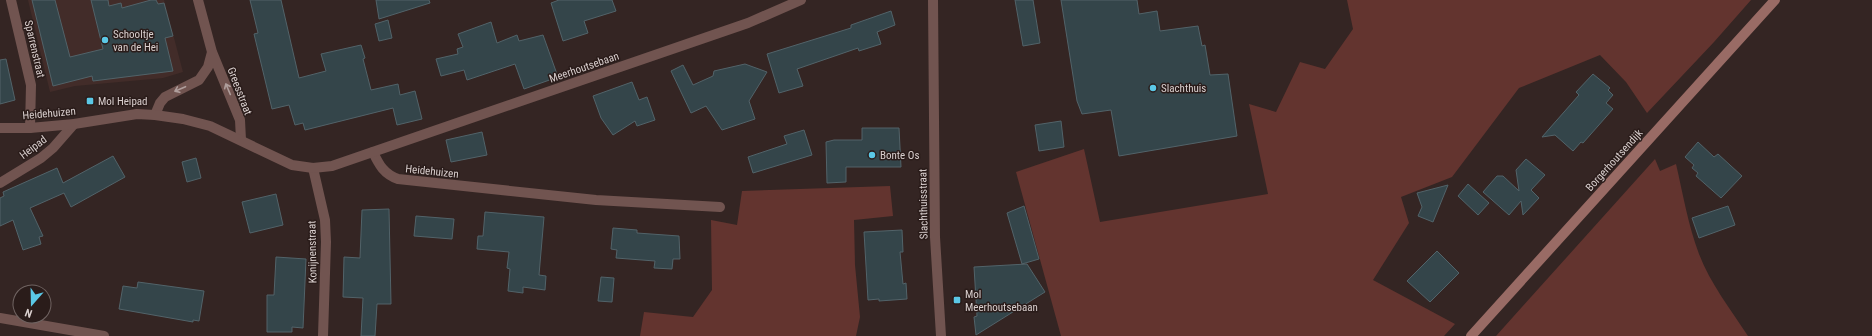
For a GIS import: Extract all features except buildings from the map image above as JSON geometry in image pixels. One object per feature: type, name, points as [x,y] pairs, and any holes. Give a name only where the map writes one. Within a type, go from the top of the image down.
[{"type":"main road","name":"Borgerhoutsendijk","points":[[1471,336],[1775,0]]},
{"type":"street","name":"Sparrenstraat","points":[[11,0],[31,85],[30,128]]},
{"type":"street","name":"Greesstraat","points":[[198,0],[212,52],[240,120],[241,140]]},
{"type":"street","name":"Meerhoutsebaan","points":[[373,152],[748,23],[801,0]]},
{"type":"street","name":"Slachthuisstraat","points":[[933,0],[935,238],[941,336]]},
{"type":"street","points":[[155,115],[160,103],[165,97],[199,80],[208,67],[212,52]]},
{"type":"street","name":"Heidehuizen","points":[[0,128],[30,128],[74,124],[137,114],[155,115],[183,119],[210,126],[292,165],[313,168],[332,166],[373,152],[382,170],[390,176],[398,179],[596,200],[720,208]]},
{"type":"street","name":"Heipad","points":[[0,183],[41,158],[53,148],[74,124]]},
{"type":"street","name":"Konijnenstraat","points":[[313,168],[325,220],[326,248],[323,336]]},
{"type":"street","points":[[0,318],[104,336]]},
{"type":"shaded area","name":"Schooltje van de Hei","points":[[28,0],[164,0],[183,72],[163,78],[75,86],[50,92]]},
{"type":"shaded area","points":[[1347,0],[1751,0],[1714,42],[1647,113],[1626,82],[1600,55],[1519,88],[1452,177],[1401,197],[1409,223],[1373,280],[1455,324],[1444,336],[1061,336],[1016,172],[1084,149],[1100,222],[1268,194],[1249,104],[1276,112],[1300,62],[1325,69],[1353,29]]},
{"type":"shaded area","points":[[1655,159],[1660,171],[1676,164],[1689,221],[1699,254],[1715,286],[1748,336],[1496,336]]},
{"type":"shaded area","points":[[890,186],[893,216],[854,220],[855,265],[860,317],[856,336],[640,336],[644,312],[693,317],[712,290],[711,220],[737,225],[742,191]]},
{"type":"place","name":"Schooltje van de Hei","points":[[105,40]]},
{"type":"place","name":"Slachthuis","points":[[1153,88]]},
{"type":"place","name":"Mol Heipad","points":[[90,101]]},
{"type":"place","name":"Bonte Os","points":[[872,155]]},
{"type":"place","name":"Mol Meerhoutsebaan","points":[[957,300]]}]
